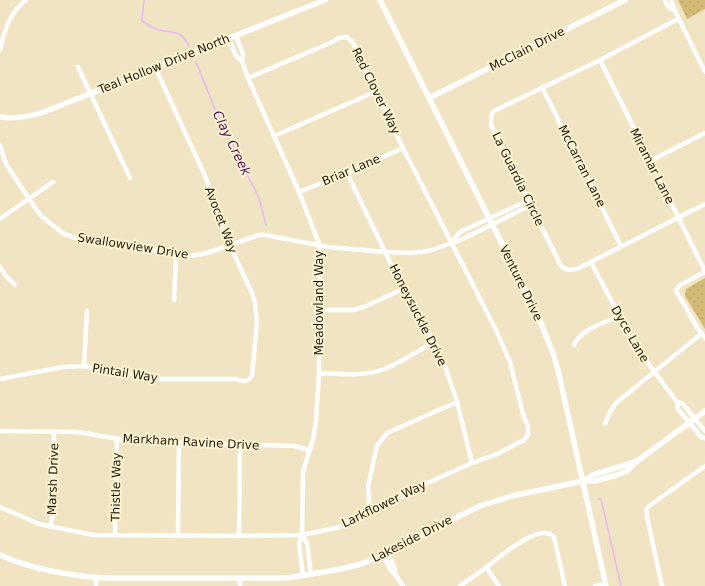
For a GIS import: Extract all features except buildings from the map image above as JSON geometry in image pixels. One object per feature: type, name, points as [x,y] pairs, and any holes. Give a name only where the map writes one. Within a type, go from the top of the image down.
[{"type":"street","points":[[0,50],[5,29],[10,19],[15,11],[26,0]]},
{"type":"street","name":"Teal Hollow Drive North","points":[[0,118],[19,118],[44,112],[325,0]]},
{"type":"street","name":"Venture Drive","points":[[380,0],[539,318],[553,352],[606,585]]},
{"type":"street","name":"McClain Drive","points":[[429,98],[626,0]]},
{"type":"street","points":[[665,0],[668,7],[674,11]]},
{"type":"street","points":[[671,0],[674,11],[705,72]]},
{"type":"street","name":"La Guardia Circle","points":[[678,19],[600,60],[496,110],[492,113],[491,125],[561,266],[564,269],[573,270],[591,262],[705,204]]},
{"type":"street","name":"Meadowland Way","points":[[236,36],[243,54],[242,61],[248,78],[299,192],[320,246],[319,373],[316,421],[313,440],[303,472],[302,535],[300,544],[303,576]]},
{"type":"street","name":"Red Clover Way","points":[[248,78],[339,38],[347,37],[353,43],[375,92],[451,242]]},
{"type":"street","name":"Meadowland Way","points":[[229,39],[236,56],[242,61]]},
{"type":"street","name":"Miramar Lane","points":[[600,60],[705,272]]},
{"type":"street","points":[[78,67],[130,178]]},
{"type":"street","name":"Avocet Way","points":[[155,67],[205,176],[229,244],[252,293],[256,312],[252,376],[250,379]]},
{"type":"street","name":"McCarran Lane","points":[[542,87],[622,246]]},
{"type":"street","points":[[274,136],[375,92]]},
{"type":"street","points":[[650,161],[705,133]]},
{"type":"street","name":"Swallowview Drive","points":[[0,145],[6,164],[41,216],[64,234],[79,239],[176,255],[197,255],[259,235],[279,237],[320,246],[386,252],[422,252],[463,239],[530,202]]},
{"type":"street","name":"Briar Lane","points":[[299,192],[347,173],[403,148]]},
{"type":"street","name":"Honeysuckle Drive","points":[[347,173],[403,289],[434,342],[446,369],[457,402],[472,463]]},
{"type":"street","points":[[0,219],[53,182]]},
{"type":"street","name":"Swallowview Drive","points":[[451,242],[460,232],[489,218],[530,202]]},
{"type":"street","name":"Larkflower Way","points":[[0,507],[39,524],[92,535],[302,535],[340,527],[425,484],[472,463],[497,454],[524,440],[528,435],[528,425],[524,418],[510,362],[496,330],[451,242]]},
{"type":"street","points":[[174,300],[176,255]]},
{"type":"street","name":"Dyce Lane","points":[[591,262],[636,347],[677,402],[683,404],[693,420]]},
{"type":"street","points":[[0,267],[15,285]]},
{"type":"street","points":[[705,272],[680,285],[676,290],[678,296],[701,334],[705,338]]},
{"type":"street","points":[[320,310],[352,310],[364,307],[403,289]]},
{"type":"street","points":[[84,366],[87,311]]},
{"type":"street","points":[[574,345],[578,337],[584,333],[619,316]]},
{"type":"street","points":[[606,424],[610,412],[616,403],[701,334]]},
{"type":"street","points":[[319,373],[367,373],[386,368],[434,342]]},
{"type":"street","name":"Pintail Way","points":[[0,379],[62,367],[84,366],[157,379],[235,379],[244,382],[250,379]]},
{"type":"street","points":[[370,513],[368,486],[377,446],[387,433],[457,402]]},
{"type":"street","name":"Lakeside Drive","points":[[0,555],[47,570],[96,577],[240,579],[287,578],[348,568],[386,554],[480,506],[512,496],[583,481],[595,481],[627,471],[636,462],[705,411]]},
{"type":"street","points":[[693,420],[705,431]]},
{"type":"street","points":[[693,420],[701,437],[705,438]]},
{"type":"street","name":"Markham Ravine Drive","points":[[0,431],[86,433],[130,441],[294,446],[309,450]]},
{"type":"street","name":"Marsh Drive","points":[[50,527],[53,516],[54,432]]},
{"type":"street","name":"Thistle Way","points":[[115,535],[117,438]]},
{"type":"street","points":[[178,536],[179,443]]},
{"type":"street","points":[[239,536],[240,445]]},
{"type":"street","points":[[662,586],[646,510],[649,506],[705,466]]},
{"type":"street","points":[[460,586],[518,543],[540,533],[551,533],[554,537],[565,586]]},
{"type":"street","name":"Meadowland Way","points":[[302,535],[307,543],[311,575]]},
{"type":"street","points":[[386,554],[391,571],[395,574],[403,586]]},
{"type":"street","points":[[486,568],[499,586]]},
{"type":"street","points":[[96,577],[96,586]]},
{"type":"street","points":[[240,579],[240,586]]},
{"type":"street","points":[[595,586],[606,585]]},
{"type":"shaded area","points":[[678,0],[705,0],[705,9],[687,19]]},
{"type":"shaded area","points":[[705,278],[705,329],[685,296],[686,289]]},
{"type":"waterway","name":"Clay Creek","points":[[144,0],[142,21],[157,29],[179,34],[189,46]]},
{"type":"waterway","name":"Clay Creek","points":[[196,62],[217,114],[259,198],[266,225]]},
{"type":"waterway","name":"Clay Creek","points":[[599,499],[601,499],[621,586]]}]
